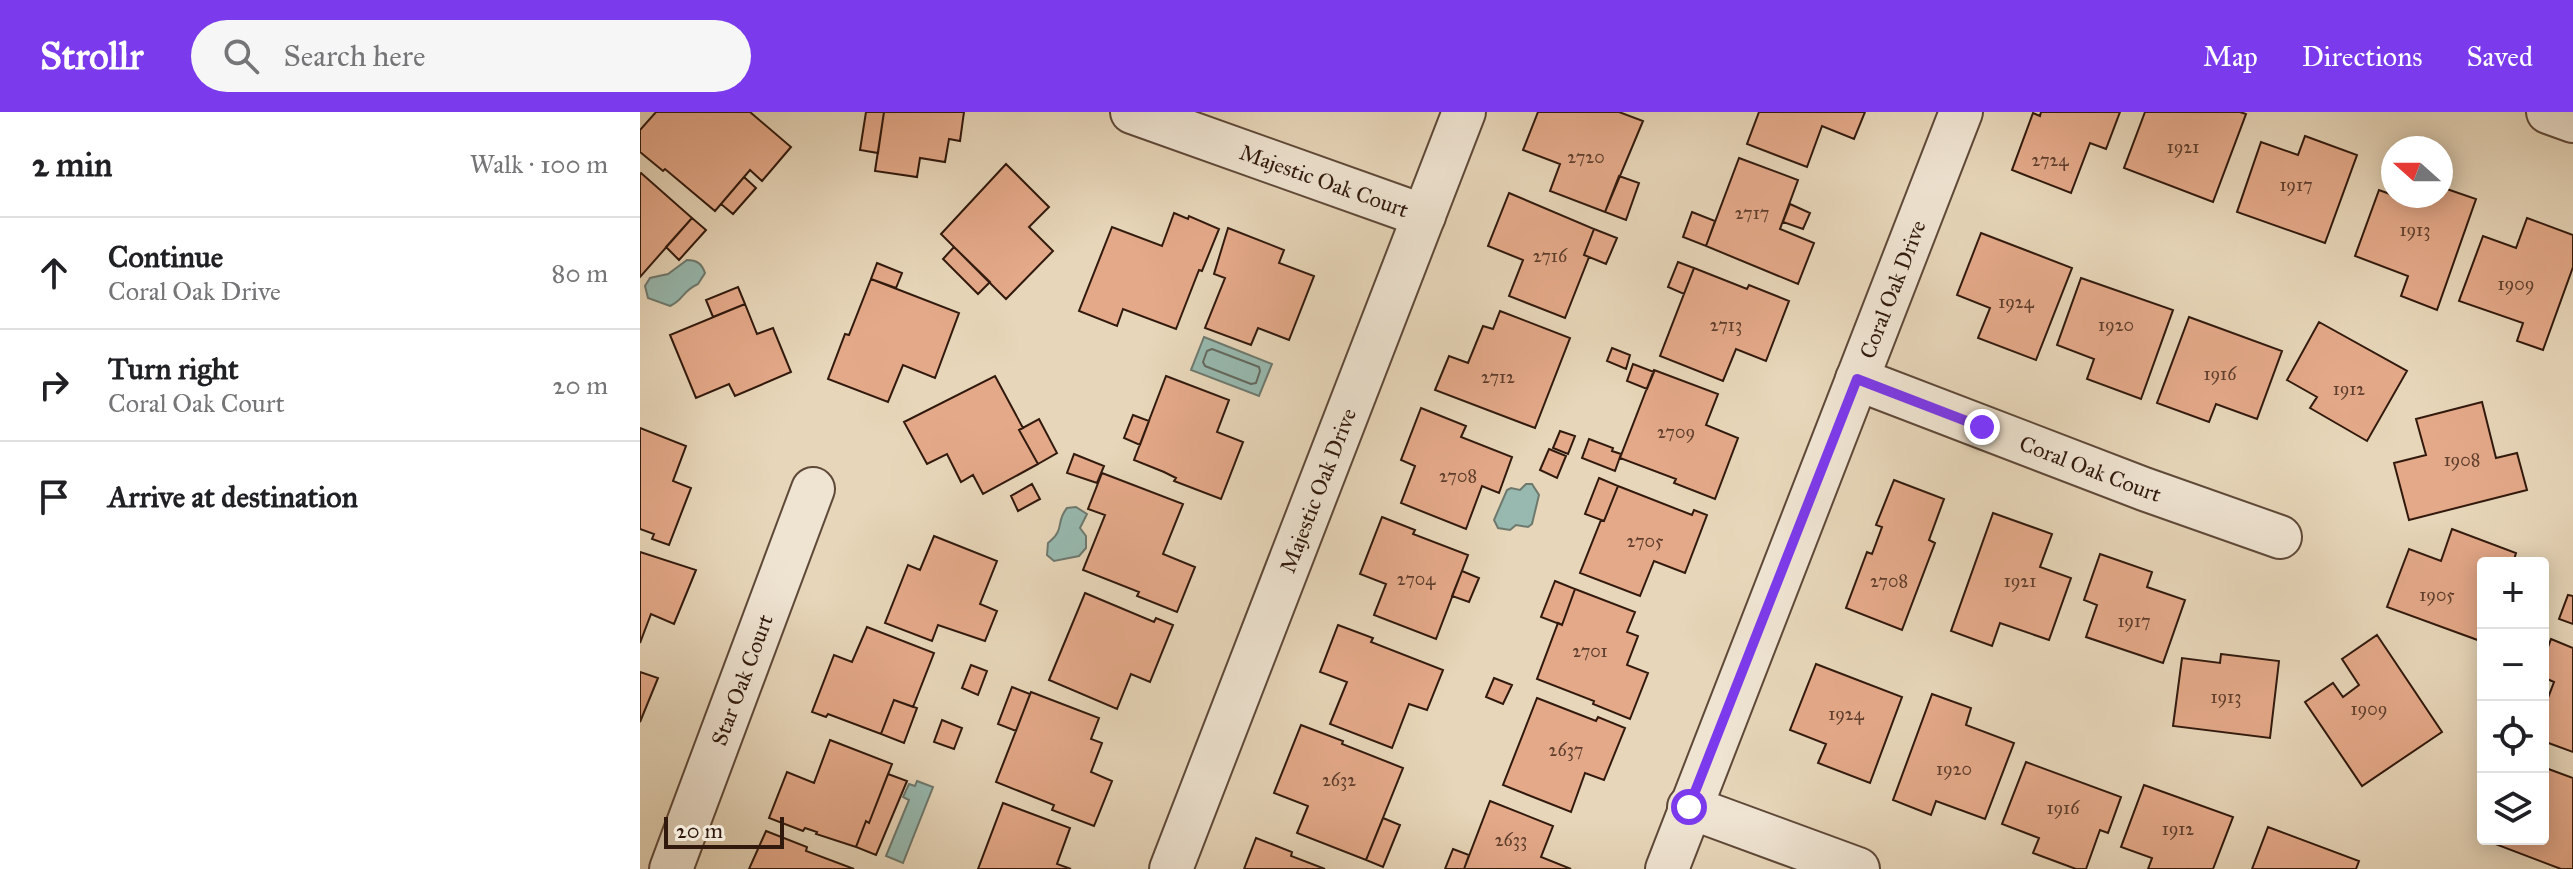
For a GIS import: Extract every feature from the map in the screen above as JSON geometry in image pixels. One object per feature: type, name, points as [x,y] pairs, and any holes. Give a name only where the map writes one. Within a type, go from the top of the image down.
[{"type":"street","name":"Majestic Oak Court","points":[[1132,112],[1424,216]]},
{"type":"street","name":"Majestic Oak Drive","points":[[1171,869],[1464,112]]},
{"type":"street","name":"Coral Oak Drive","points":[[1667,869],[1961,112]]},
{"type":"street","points":[[2548,112],[2573,121]]},
{"type":"street","name":"Coral Oak Court","points":[[1857,379],[2144,489],[2280,537]]},
{"type":"street","name":"Star Oak Court","points":[[671,869],[813,489]]},
{"type":"street","points":[[1689,807],[1858,869]]},
{"type":"water","points":[[687,260],[696,262],[704,270],[698,284],[670,306],[648,298],[645,286],[650,278],[668,274]]},
{"type":"water","points":[[1204,337],[1272,364],[1259,396],[1191,370]]},
{"type":"water","points":[[1526,484],[1532,484],[1539,495],[1532,524],[1528,527],[1516,525],[1510,530],[1498,528],[1494,520],[1507,490],[1520,490]]},
{"type":"water","points":[[1076,507],[1087,514],[1080,528],[1086,536],[1086,548],[1079,556],[1054,561],[1047,555],[1048,543],[1057,534],[1067,508]]},
{"type":"water","points":[[917,781],[933,787],[903,863],[886,856],[909,800],[903,797],[909,784],[915,786]]},
{"type":"building","points":[[656,112],[750,112],[791,147],[762,181],[750,170],[715,211],[640,152],[640,130]]},
{"type":"building","points":[[866,112],[884,112],[878,153],[860,150]]},
{"type":"building","points":[[884,112],[964,112],[960,141],[949,139],[945,162],[920,158],[917,177],[875,171]]},
{"type":"building","points":[[1538,112],[1619,112],[1643,121],[1605,212],[1550,191],[1560,164],[1523,150]]},
{"type":"building","points":[[1759,112],[1865,112],[1854,139],[1822,126],[1807,167],[1747,144]]},
{"type":"building","points":[[2041,112],[2120,112],[2106,149],[2090,143],[2071,193],[2012,170],[2033,113],[2040,116]]},
{"type":"building","points":[[2145,112],[2246,114],[2213,202],[2124,168]]},
{"type":"building","points":[[2305,136],[2357,155],[2325,243],[2237,212],[2261,142],[2298,155]]},
{"type":"building","points":[[1739,158],[1798,180],[1780,229],[1814,243],[1798,284],[1706,246]]},
{"type":"building","points":[[1006,164],[1049,207],[1029,227],[1053,251],[1006,299],[941,234]]},
{"type":"building","points":[[640,174],[692,218],[640,277]]},
{"type":"building","points":[[1619,176],[1639,183],[1626,220],[1605,212]]},
{"type":"building","points":[[744,177],[756,188],[733,214],[721,204]]},
{"type":"building","points":[[2379,190],[2381,208],[2453,208],[2453,191],[2476,199],[2437,310],[2401,296],[2408,276],[2355,256]]},
{"type":"building","points":[[1509,193],[1594,229],[1584,255],[1589,257],[1565,318],[1509,296],[1523,260],[1488,246]]},
{"type":"building","points":[[1790,204],[1810,213],[1803,229],[1783,222]]},
{"type":"building","points":[[1692,212],[1715,221],[1706,246],[1683,237]]},
{"type":"building","points":[[1174,213],[1219,229],[1176,329],[1123,309],[1117,326],[1079,311],[1112,227],[1162,246]]},
{"type":"building","points":[[692,218],[706,230],[679,260],[666,247]]},
{"type":"building","points":[[2527,218],[2573,235],[2573,267],[2543,350],[2517,341],[2523,323],[2459,301],[2483,236],[2516,248]]},
{"type":"building","points":[[1228,228],[1284,250],[1279,263],[1314,276],[1289,340],[1258,328],[1251,345],[1205,328],[1225,278],[1214,274]]},
{"type":"building","points":[[1594,229],[1617,238],[1606,264],[1584,255]]},
{"type":"building","points":[[1981,233],[2072,268],[2036,360],[1978,338],[1990,308],[1957,295]]},
{"type":"building","points":[[954,247],[990,282],[978,294],[943,259]]},
{"type":"building","points":[[1678,262],[1694,268],[1684,294],[1668,287]]},
{"type":"building","points":[[877,263],[902,273],[896,288],[871,279]]},
{"type":"building","points":[[1694,268],[1747,289],[1749,285],[1789,301],[1766,361],[1736,349],[1723,381],[1660,356]]},
{"type":"building","points":[[2081,278],[2173,310],[2141,399],[2087,379],[2094,359],[2057,345]]},
{"type":"building","points":[[871,279],[959,313],[935,378],[903,365],[888,402],[828,379]]},
{"type":"building","points":[[738,287],[745,304],[713,317],[706,300]]},
{"type":"building","points":[[745,304],[757,334],[773,328],[791,372],[735,396],[729,384],[696,398],[670,335]]},
{"type":"building","points":[[1500,311],[1570,338],[1535,428],[1435,390],[1449,356],[1468,363],[1483,326],[1493,329]]},
{"type":"building","points":[[2189,317],[2282,351],[2257,419],[2216,404],[2209,422],[2157,403]]},
{"type":"building","points":[[2319,322],[2407,371],[2367,441],[2310,408],[2317,397],[2287,380]]},
{"type":"building","points":[[1612,348],[1630,355],[1626,369],[1607,361]]},
{"type":"building","points":[[1633,364],[1654,372],[1647,389],[1627,381]]},
{"type":"building","points":[[1654,370],[1718,394],[1706,425],[1738,438],[1715,499],[1674,483],[1676,479],[1620,458]]},
{"type":"building","points":[[995,376],[1038,464],[983,494],[973,475],[961,482],[947,454],[927,464],[904,422]]},
{"type":"building","points":[[1166,376],[1229,400],[1217,432],[1243,442],[1221,499],[1174,481],[1176,478],[1134,460]]},
{"type":"building","points":[[2482,402],[2496,458],[2517,453],[2527,490],[2409,520],[2394,463],[2426,455],[2416,419]]},
{"type":"building","points":[[1421,408],[1466,426],[1461,437],[1512,457],[1499,493],[1482,486],[1466,529],[1401,503],[1415,466],[1401,460]]},
{"type":"building","points":[[1133,415],[1149,421],[1140,445],[1124,438]]},
{"type":"building","points":[[1039,419],[1057,453],[1038,464],[1019,430]]},
{"type":"building","points":[[640,428],[686,446],[673,481],[691,488],[669,545],[652,539],[654,534],[640,529]]},
{"type":"building","points":[[1560,431],[1575,436],[1568,454],[1553,448]]},
{"type":"building","points":[[1589,439],[1621,454],[1615,471],[1582,458]]},
{"type":"building","points":[[1549,449],[1566,456],[1557,478],[1540,470]]},
{"type":"building","points":[[1074,454],[1104,466],[1097,483],[1067,473]]},
{"type":"building","points":[[1102,473],[1183,504],[1163,554],[1195,567],[1177,612],[1137,596],[1139,592],[1083,570],[1105,515],[1088,509]]},
{"type":"building","points":[[1599,478],[1618,486],[1604,521],[1585,514]]},
{"type":"building","points":[[1894,480],[1944,499],[1929,540],[1935,543],[1902,630],[1846,608],[1867,552],[1872,554],[1882,527],[1876,525]]},
{"type":"building","points":[[1032,484],[1040,499],[1018,511],[1011,496]]},
{"type":"building","points":[[1618,486],[1692,515],[1694,510],[1707,515],[1685,573],[1654,561],[1640,596],[1580,573]]},
{"type":"building","points":[[1993,513],[2052,534],[2040,567],[2071,578],[2049,640],[2000,623],[1992,646],[1951,631]]},
{"type":"building","points":[[1382,517],[1415,530],[1413,534],[1468,555],[1436,639],[1374,615],[1386,584],[1360,574]]},
{"type":"building","points":[[2452,529],[2516,553],[2515,557],[2477,557],[2477,640],[2387,607],[2409,549],[2441,561]]},
{"type":"building","points":[[934,536],[997,561],[980,604],[997,611],[985,641],[938,625],[932,641],[885,623],[908,565],[920,570]]},
{"type":"building","points":[[640,552],[696,570],[674,624],[651,614],[640,643]]},
{"type":"building","points":[[2100,554],[2152,572],[2147,587],[2185,600],[2163,663],[2086,637],[2097,605],[2084,600]]},
{"type":"building","points":[[1462,571],[1479,578],[1469,602],[1452,596]]},
{"type":"building","points":[[1555,581],[1575,589],[1562,625],[1541,617]]},
{"type":"building","points":[[1575,589],[1635,612],[1627,632],[1638,636],[1627,665],[1648,673],[1630,719],[1537,679],[1558,623],[1562,625]]},
{"type":"building","points":[[1085,593],[1154,622],[1156,618],[1173,625],[1150,682],[1131,674],[1117,709],[1049,680]]},
{"type":"building","points":[[2568,595],[2573,596],[2573,624],[2559,619]]},
{"type":"building","points":[[1338,625],[1373,638],[1371,642],[1443,670],[1427,710],[1409,704],[1392,748],[1330,724],[1347,682],[1320,672]]},
{"type":"building","points":[[867,627],[934,653],[913,707],[894,700],[881,734],[828,714],[826,717],[812,712],[834,655],[852,662]]},
{"type":"building","points":[[2377,635],[2442,732],[2362,786],[2305,702],[2333,683],[2343,697],[2359,685],[2342,659]]},
{"type":"building","points":[[2551,639],[2573,648],[2573,752],[2549,743],[2549,695],[2554,682],[2549,680]]},
{"type":"building","points":[[2221,654],[2279,661],[2270,738],[2173,726],[2182,658],[2220,663]]},
{"type":"building","points":[[1816,664],[1902,697],[1870,783],[1818,763],[1826,744],[1790,730]]},
{"type":"building","points":[[971,665],[987,671],[978,695],[962,688]]},
{"type":"building","points":[[640,672],[658,678],[640,722]]},
{"type":"building","points":[[1494,678],[1512,685],[1503,704],[1486,697]]},
{"type":"building","points":[[1012,687],[1030,694],[1016,731],[998,724]]},
{"type":"building","points":[[1031,692],[1099,718],[1091,739],[1102,743],[1091,772],[1112,781],[1094,826],[1052,810],[1054,805],[996,782]]},
{"type":"building","points":[[1932,694],[1971,708],[1966,725],[2014,743],[1985,819],[1936,801],[1931,815],[1893,800]]},
{"type":"building","points":[[1537,698],[1596,721],[1598,717],[1625,728],[1604,780],[1585,773],[1571,812],[1503,785]]},
{"type":"building","points":[[894,700],[917,708],[904,743],[881,734]]},
{"type":"building","points":[[942,720],[962,728],[954,749],[934,742]]},
{"type":"building","points":[[1301,725],[1403,768],[1366,860],[1297,833],[1308,806],[1274,793]]},
{"type":"building","points":[[830,740],[892,764],[856,847],[769,818],[787,772],[814,783]]},
{"type":"building","points":[[2026,762],[2121,797],[2108,833],[2100,830],[2086,869],[2076,869],[2033,853],[2039,838],[2002,824]]},
{"type":"building","points":[[2549,769],[2573,778],[2573,869],[2561,869],[2498,845],[2549,845]]},
{"type":"building","points":[[888,774],[907,781],[876,855],[856,847]]},
{"type":"building","points":[[2144,785],[2233,817],[2213,869],[2148,869],[2152,858],[2121,847]]},
{"type":"building","points":[[1490,801],[1553,826],[1541,857],[1571,869],[1464,869]]},
{"type":"building","points":[[1003,803],[1070,828],[1057,864],[1071,869],[978,869]]},
{"type":"building","points":[[1383,818],[1400,825],[1383,867],[1366,860]]},
{"type":"building","points":[[2268,827],[2359,861],[2356,869],[2252,869]]},
{"type":"building","points":[[766,831],[807,847],[806,851],[854,869],[749,869]]},
{"type":"building","points":[[1256,838],[1292,852],[1291,856],[1325,869],[1244,869]]},
{"type":"building","points":[[1453,849],[1469,855],[1464,869],[1445,869]]},
{"type":"route","points":[[1689,807],[1857,379],[1982,427]]}]
